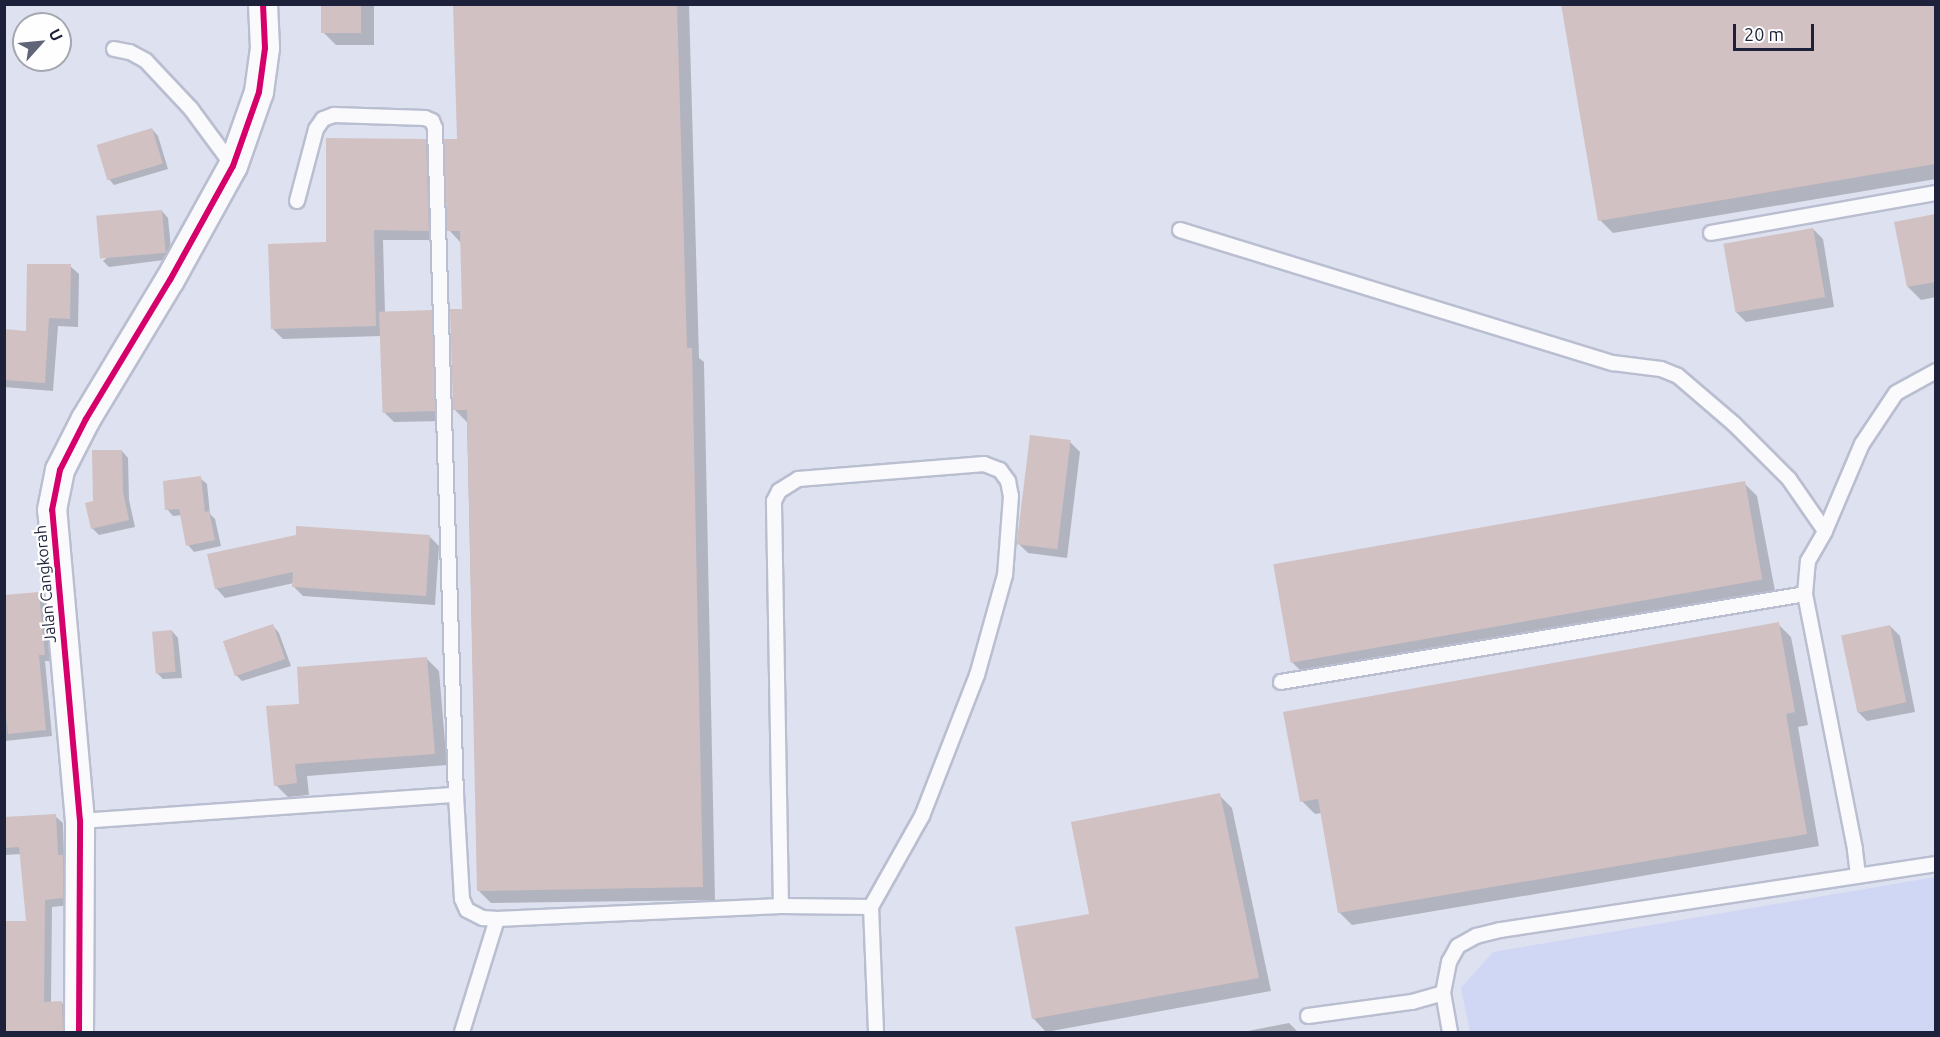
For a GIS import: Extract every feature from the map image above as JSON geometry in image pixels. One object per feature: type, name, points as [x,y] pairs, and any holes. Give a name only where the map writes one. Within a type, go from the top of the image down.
[{"type":"street","name":"Jalan Cangkorah","points":[[79,1032],[80,821],[52,510],[60,470],[86,419],[170,280],[234,166],[259,92],[265,48],[263,4]]},
{"type":"lane","points":[[114,49],[130,52],[146,61],[191,109],[234,166]]},
{"type":"lane","points":[[297,201],[316,129],[323,119],[334,116],[425,118],[432,121],[436,140],[456,795],[462,899],[467,910],[474,915],[497,919],[781,906],[872,907]]},
{"type":"lane","points":[[1711,232],[1935,194]]},
{"type":"lane","points":[[1180,231],[1613,363],[1661,369],[1678,376],[1734,424],[1789,479],[1825,531]]},
{"type":"lane","points":[[1858,875],[1855,849],[1805,594],[1808,561],[1825,531],[1862,444],[1896,393],[1935,371]]},
{"type":"lane","points":[[781,906],[774,501],[778,491],[798,479],[984,464],[1000,470],[1008,481],[1011,496],[1005,575],[977,675],[926,805],[872,907],[876,1032]]},
{"type":"lane","points":[[1281,682],[1805,594]]},
{"type":"lane","points":[[80,821],[456,795]]},
{"type":"lane","points":[[1450,1032],[1443,993],[1449,962],[1458,946],[1476,936],[1500,930],[1935,864]]},
{"type":"lane","points":[[462,1032],[497,919]]},
{"type":"lane","points":[[1308,1016],[1412,1002],[1443,993]]},
{"type":"shaded area","points":[[1935,877],[1935,1032],[1470,1032],[1461,988],[1493,952]]},
{"type":"building","points":[[321,4],[361,4],[361,33],[321,33]]},
{"type":"building","points":[[453,4],[677,4],[687,348],[692,348],[703,887],[477,891],[467,410],[453,410],[450,309],[462,309],[460,231],[447,231],[444,139],[457,139]]},
{"type":"building","points":[[1561,4],[1935,4],[1935,164],[1598,221]]},
{"type":"building","points":[[152,128],[163,163],[107,180],[97,145]]},
{"type":"building","points":[[326,138],[426,139],[429,231],[374,230],[376,326],[271,329],[268,244],[326,242]]},
{"type":"building","points":[[162,210],[166,253],[100,259],[96,216]]},
{"type":"building","points":[[1935,214],[1935,282],[1907,287],[1894,222]]},
{"type":"building","points":[[1813,228],[1825,297],[1736,313],[1723,244]]},
{"type":"building","points":[[27,264],[71,264],[70,319],[49,318],[45,383],[4,380],[4,329],[26,331]]},
{"type":"building","points":[[432,310],[436,411],[383,413],[379,312]]},
{"type":"building","points":[[1030,435],[1071,440],[1057,549],[1017,544]]},
{"type":"building","points":[[92,450],[122,450],[123,492],[129,520],[91,529],[85,503],[93,501]]},
{"type":"building","points":[[201,476],[205,512],[209,511],[215,540],[186,546],[179,509],[165,510],[163,481]]},
{"type":"building","points":[[1745,481],[1762,579],[1291,663],[1273,564]]},
{"type":"building","points":[[296,526],[430,535],[426,596],[292,587],[293,572],[215,589],[207,554],[296,535]]},
{"type":"building","points":[[39,592],[45,655],[39,655],[46,730],[8,734],[4,700],[4,595]]},
{"type":"building","points":[[1779,622],[1795,712],[1786,714],[1807,834],[1338,913],[1318,799],[1300,802],[1283,712]]},
{"type":"building","points":[[273,624],[285,659],[235,676],[223,641]]},
{"type":"building","points":[[1890,625],[1906,702],[1858,713],[1841,635]]},
{"type":"building","points":[[172,630],[176,672],[156,674],[152,632]]},
{"type":"building","points":[[427,657],[435,754],[295,764],[297,783],[274,786],[266,706],[299,704],[297,667]]},
{"type":"building","points":[[1220,793],[1259,978],[1032,1019],[1015,927],[1089,914],[1071,822]]},
{"type":"building","points":[[56,814],[58,855],[63,855],[63,898],[45,900],[44,1002],[62,1001],[63,1032],[4,1032],[4,921],[26,921],[19,847],[4,848],[4,817]]},
{"type":"cycle path","points":[[79,1032],[80,821],[52,510],[60,470],[86,419],[170,280],[233,166],[259,92],[265,48],[263,4]]}]
